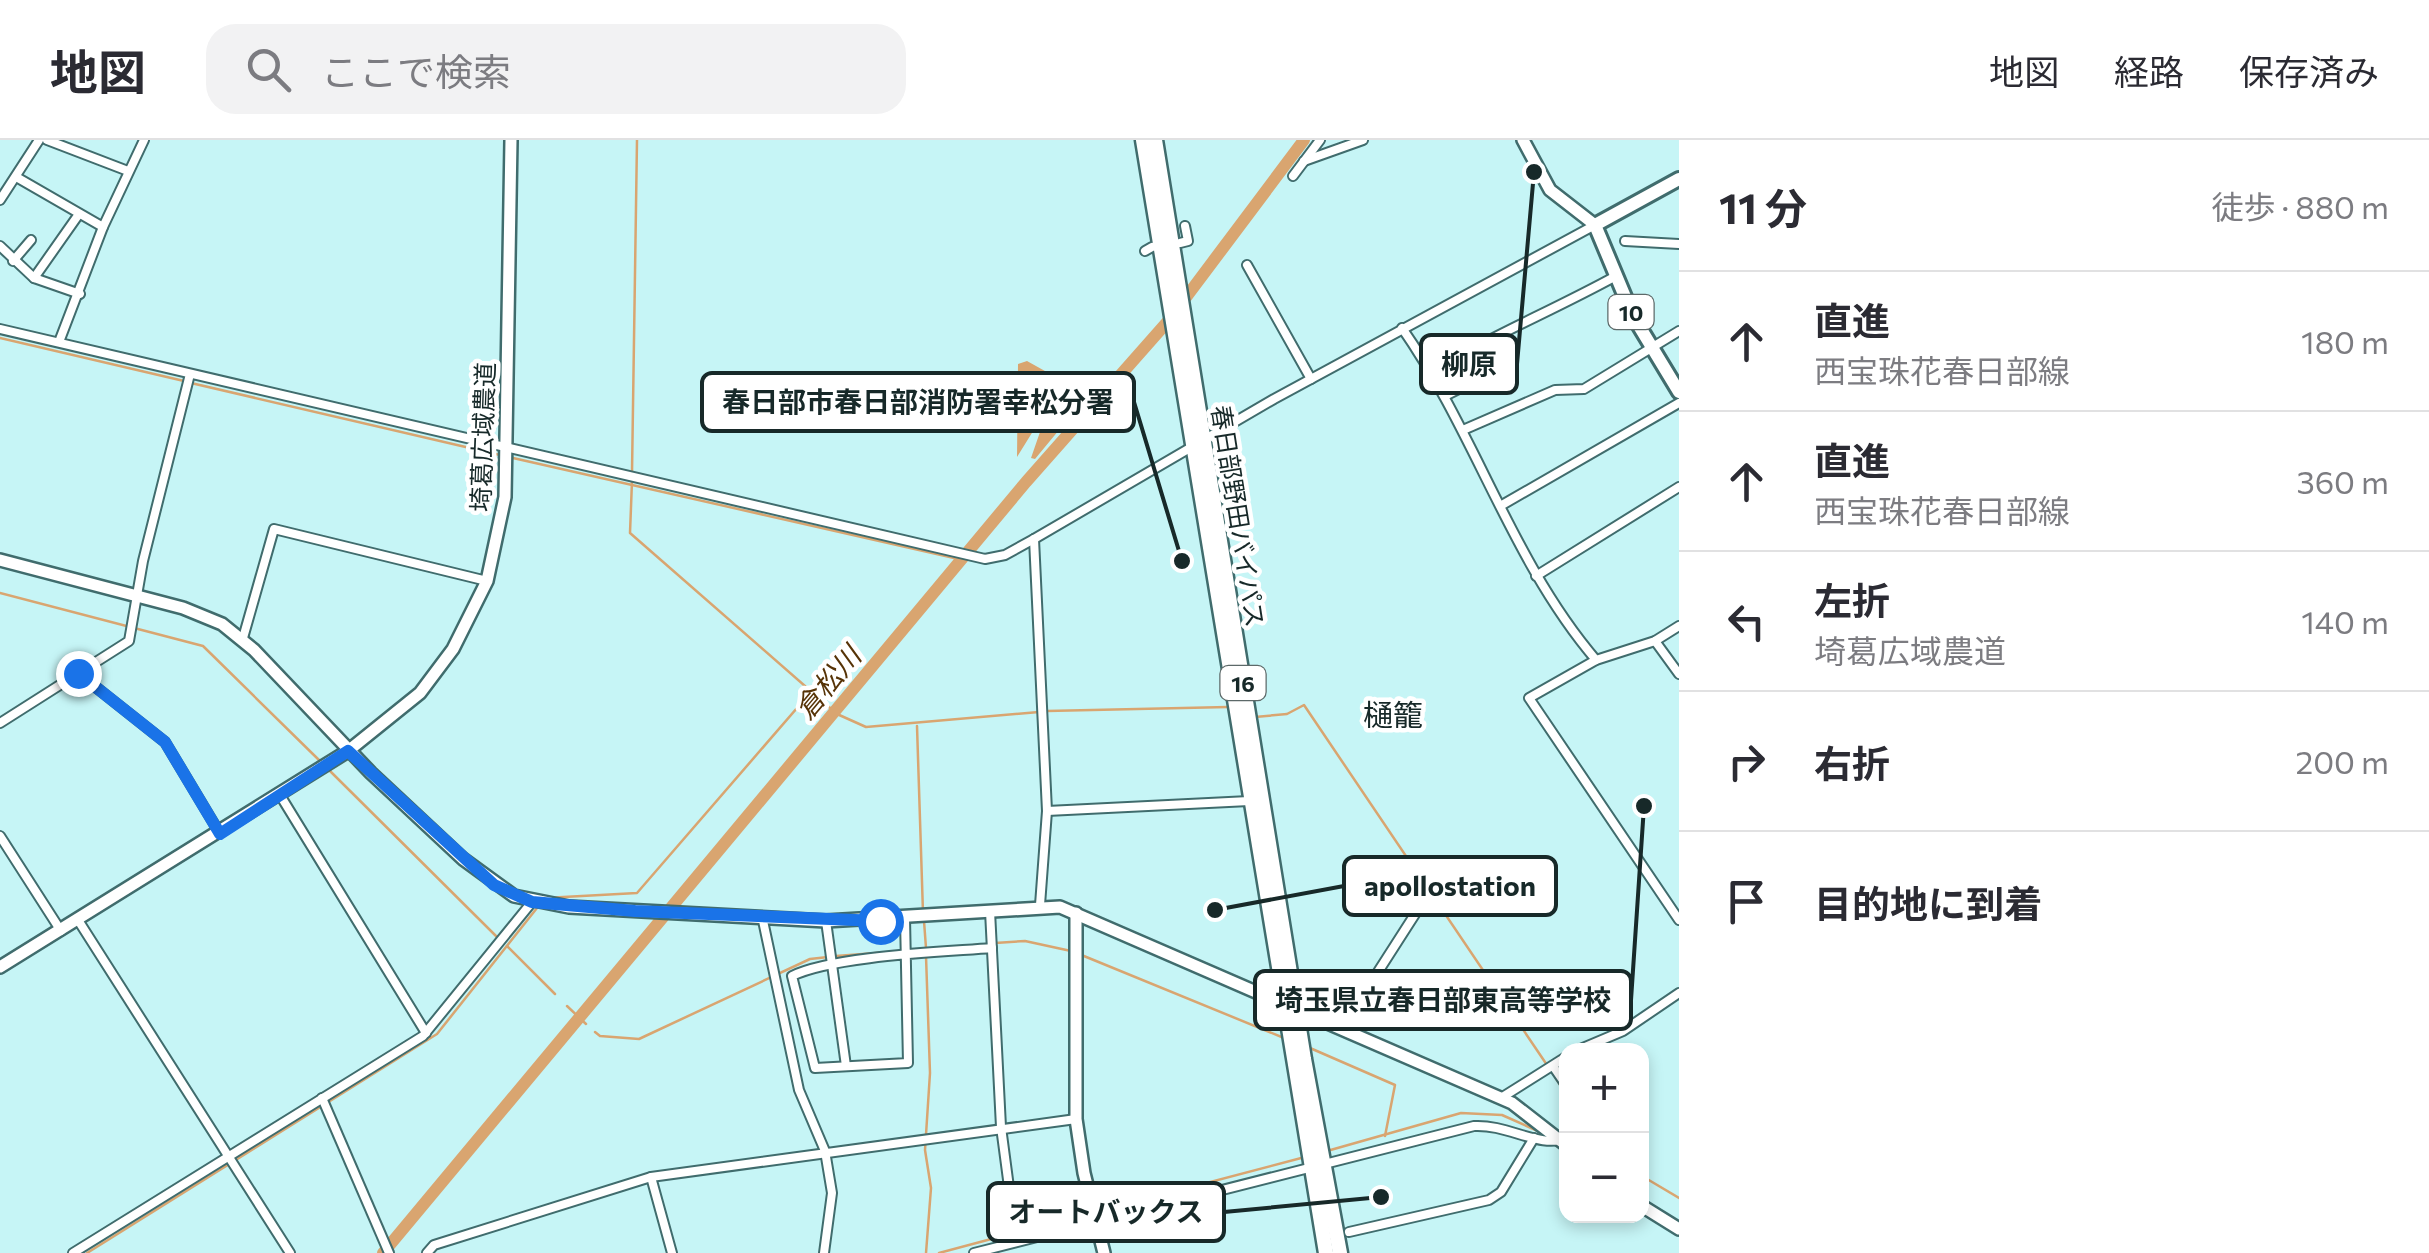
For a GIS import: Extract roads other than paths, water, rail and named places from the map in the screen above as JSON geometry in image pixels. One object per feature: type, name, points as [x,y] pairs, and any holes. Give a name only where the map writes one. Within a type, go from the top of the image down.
[{"type":"highway","name":"春日部野田バイパス","points":[[1143,140],[1181,336],[1249,800],[1290,1008]]},
{"type":"highway","name":"春日部野田バイパス","points":[[1154,140],[1172,282]]},
{"type":"highway","name":"春日部野田バイパス","points":[[1197,444],[1317,1167],[1326,1253]]},
{"type":"highway","name":"春日部野田バイパス","points":[[1317,1167],[1340,1253]]},
{"type":"main road","name":"埼葛広域農道","points":[[0,968],[348,751],[396,714],[453,650],[488,581],[501,534],[512,140]]},
{"type":"main road","points":[[1523,140],[1550,190],[1594,225],[1679,179]]},
{"type":"main road","name":"10","points":[[1594,225],[1651,350],[1679,392]]},
{"type":"main road","points":[[0,560],[202,614],[243,638],[348,751],[494,885],[532,902],[826,921],[990,912],[1040,905],[1076,913],[1501,1098],[1559,1137]]},
{"type":"main road","points":[[1076,913],[1076,1119],[1104,1253]]},
{"type":"main road","points":[[1649,1210],[1679,1229]]},
{"type":"street","points":[[0,200],[18,178],[39,140]]},
{"type":"street","points":[[47,140],[128,171]]},
{"type":"street","points":[[59,342],[102,228],[144,140]]},
{"type":"street","points":[[1293,176],[1320,140]]},
{"type":"street","points":[[1304,160],[1363,140]]},
{"type":"street","points":[[18,178],[102,228]]},
{"type":"street","points":[[34,278],[79,214]]},
{"type":"street","points":[[0,329],[985,559],[1005,555],[1402,328],[1594,225]]},
{"type":"street","points":[[1180,242],[1188,241],[1186,226]]},
{"type":"street","points":[[13,261],[32,240]]},
{"type":"street","points":[[1625,242],[1679,244]]},
{"type":"street","points":[[0,246],[34,278],[80,294]]},
{"type":"street","points":[[1247,264],[1311,379]]},
{"type":"street","points":[[1430,372],[1466,350],[1616,276]]},
{"type":"street","points":[[1402,328],[1464,430],[1556,611],[1596,660]]},
{"type":"street","points":[[1464,430],[1556,390],[1584,389],[1679,331]]},
{"type":"street","points":[[1444,396],[1479,379],[1466,350]]},
{"type":"street","points":[[0,723],[129,641],[190,374]]},
{"type":"street","points":[[1502,505],[1679,403]]},
{"type":"street","points":[[1536,576],[1679,487]]},
{"type":"street","points":[[243,638],[274,528],[488,581]]},
{"type":"street","points":[[1034,539],[1047,810],[1040,905]]},
{"type":"street","points":[[1679,626],[1655,641],[1596,660],[1529,698],[1679,920]]},
{"type":"street","points":[[1655,641],[1679,674]]},
{"type":"street","points":[[78,673],[165,742],[220,834]]},
{"type":"street","points":[[280,794],[426,1033]]},
{"type":"street","points":[[1047,810],[1249,800]]},
{"type":"street","points":[[0,836],[61,931]]},
{"type":"street","points":[[1348,1033],[1367,989],[1426,897]]},
{"type":"street","points":[[73,1253],[325,1104],[426,1033],[532,902]]},
{"type":"street","points":[[990,912],[1002,1127],[1016,1240]]},
{"type":"street","points":[[762,916],[799,1090],[825,1151],[832,1193],[824,1253]]},
{"type":"street","points":[[905,918],[906,957],[908,1063],[815,1068],[792,976],[812,966],[906,957],[992,948]]},
{"type":"street","points":[[78,920],[290,1253]]},
{"type":"street","points":[[826,921],[846,1066]]},
{"type":"street","points":[[1594,1043],[1632,1026],[1679,993]]},
{"type":"street","points":[[1501,1098],[1559,1063]]},
{"type":"street","points":[[1554,1066],[1559,1074]]},
{"type":"street","points":[[325,1104],[390,1253]]},
{"type":"street","points":[[426,1253],[434,1244],[651,1177],[1076,1119]]},
{"type":"street","points":[[974,1253],[1474,1126],[1500,1125],[1534,1138],[1559,1138]]},
{"type":"street","points":[[1348,1232],[1489,1200],[1501,1192],[1534,1138]]},
{"type":"street","points":[[651,1177],[672,1253]]},
{"type":"waterway","points":[[632,473],[637,140]]},
{"type":"waterway","name":"倉松川","points":[[383,1253],[1026,482],[1169,320],[1304,140]]},
{"type":"waterway","points":[[0,338],[184,381]]},
{"type":"waterway","points":[[191,383],[500,455]]},
{"type":"waterway","points":[[513,458],[963,560]]},
{"type":"waterway","points":[[632,481],[630,533],[837,714],[866,727],[1039,712]]},
{"type":"waterway","points":[[0,593],[203,646],[320,761]]},
{"type":"waterway","points":[[545,898],[637,893],[810,693]]},
{"type":"waterway","points":[[1255,717],[1287,714],[1304,705],[1547,1065]]},
{"type":"waterway","points":[[1047,711],[1228,707]]},
{"type":"waterway","points":[[917,726],[923,913]]},
{"type":"waterway","points":[[329,770],[497,937]]},
{"type":"waterway","points":[[87,1253],[437,1034],[537,908]]},
{"type":"waterway","points":[[924,921],[926,948]]},
{"type":"waterway","points":[[995,943],[1025,941],[1071,951]]},
{"type":"waterway","points":[[951,947],[987,944]]},
{"type":"waterway","points":[[507,946],[555,994]]},
{"type":"waterway","points":[[836,956],[903,951]]},
{"type":"waterway","points":[[1079,954],[1284,1038]]},
{"type":"waterway","points":[[926,956],[930,1073],[925,1150],[931,1188],[926,1253]]},
{"type":"waterway","points":[[595,1032],[600,1036],[639,1039],[810,959],[828,957]]},
{"type":"waterway","name":"倉松川","points":[[567,1006],[586,1024]]},
{"type":"waterway","points":[[1310,1048],[1395,1085],[1385,1136]]},
{"type":"waterway","points":[[1552,1072],[1559,1083]]},
{"type":"waterway","points":[[1327,1151],[1461,1113],[1502,1115],[1540,1132]]},
{"type":"waterway","points":[[1100,1211],[1305,1157]]},
{"type":"waterway","points":[[1649,1180],[1679,1198]]},
{"type":"waterway","points":[[1018,1232],[1087,1214]]},
{"type":"waterway","points":[[939,1253],[1010,1234]]},
{"type":"place","name":"柳原","points":[[1534,172]]},
{"type":"place","name":"春日部市春日部消防署幸松分署","points":[[1182,561]]},
{"type":"place","name":"埼玉県立春日部東高等学校","points":[[1644,806]]},
{"type":"place","name":"apollostation","points":[[1215,910]]},
{"type":"place","name":"オートバックス","points":[[1381,1197]]},
{"type":"district","name":"樋籠","points":[[1393,713]]}]
